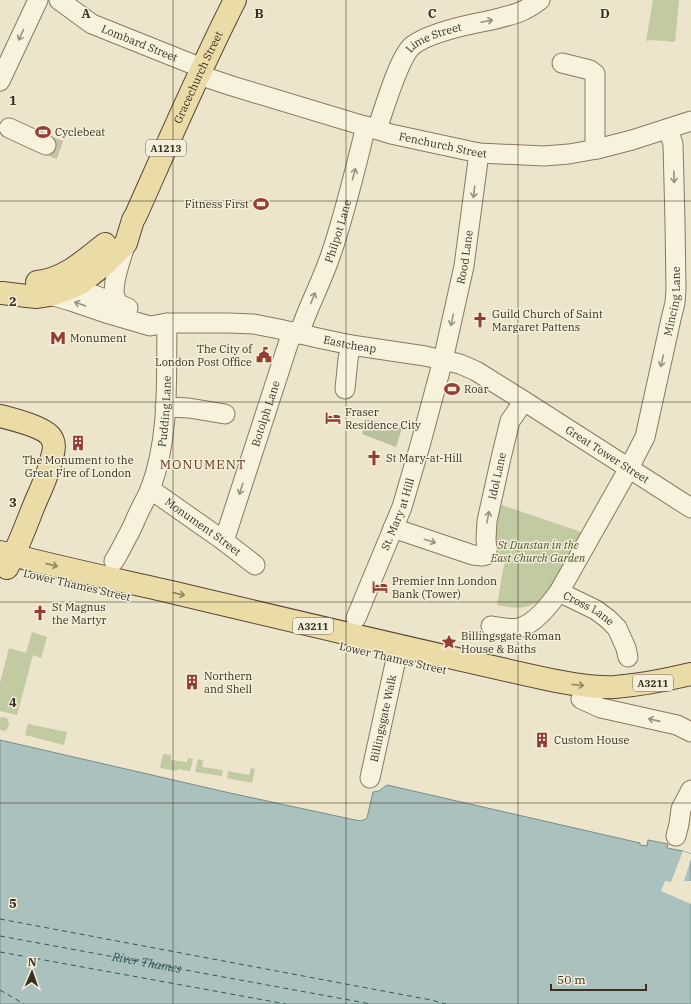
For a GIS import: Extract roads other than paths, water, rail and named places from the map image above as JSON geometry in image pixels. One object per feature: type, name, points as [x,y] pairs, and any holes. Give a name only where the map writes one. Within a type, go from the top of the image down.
[{"type":"main road","name":"Gracechurch Street","points":[[48,288],[73,287],[81,283],[105,264],[126,243],[133,220],[184,110],[200,71],[235,0]]},
{"type":"main road","name":"Gracechurch Street","points":[[1,289],[37,297],[57,278],[86,259],[133,220]]},
{"type":"main road","points":[[0,416],[39,428],[46,432],[53,441],[54,448],[51,463],[5,561]]},
{"type":"main road","name":"Lower Thames Street","points":[[5,561],[396,659],[581,700]]},
{"type":"main road","name":"Lower Thames Street","points":[[5,561],[574,684],[613,687],[643,684],[691,674]]},
{"type":"main road","name":"A3211","points":[[581,700],[615,698],[691,687]]},
{"type":"street","points":[[0,81],[38,0]]},
{"type":"street","name":"Lombard Street","points":[[59,0],[92,24],[200,71]]},
{"type":"street","name":"Lime Street","points":[[372,128],[403,59],[412,47],[422,39],[453,29],[511,16],[532,7],[540,0]]},
{"type":"street","points":[[562,63],[590,70],[595,74],[595,140],[597,149]]},
{"type":"street","name":"Fenchurch Street","points":[[200,71],[232,86],[397,136],[479,153],[544,156],[569,154],[632,140],[691,121]]},
{"type":"street","points":[[9,128],[46,145]]},
{"type":"street","name":"Philpot Lane","points":[[295,333],[312,302],[330,258],[372,128]]},
{"type":"street","name":"Mincing Lane","points":[[491,626],[518,629],[534,619],[549,605],[559,592],[645,437],[675,303],[676,230],[673,144],[668,129]]},
{"type":"street","name":"Rood Lane","points":[[443,360],[464,266],[479,153]]},
{"type":"street","name":"Gracechurch Street","points":[[120,305],[115,298],[114,290],[126,243]]},
{"type":"street","name":"Eastcheap","points":[[73,287],[167,323]]},
{"type":"street","name":"Eastcheap","points":[[48,288],[71,301],[150,326],[167,323],[228,322],[254,324],[351,345],[460,364],[476,371],[524,401]]},
{"type":"street","name":"Pudding Lane","points":[[114,561],[128,536],[150,489],[160,454],[165,407],[167,323]]},
{"type":"street","name":"Botolph Lane","points":[[224,541],[295,333]]},
{"type":"street","points":[[344,389],[351,345]]},
{"type":"street","name":"St. Mary at Hill","points":[[356,618],[402,507],[443,360]]},
{"type":"street","name":"Great Tower Street","points":[[524,401],[691,508]]},
{"type":"street","name":"Idol Lane","points":[[393,528],[474,555],[486,555],[487,521],[501,458],[510,422],[524,401]]},
{"type":"street","points":[[165,407],[189,408],[225,414]]},
{"type":"street","name":"Monument Street","points":[[150,489],[224,541],[255,565]]},
{"type":"street","name":"Cross Lane","points":[[559,592],[596,610],[608,619],[617,628],[626,648],[628,657]]},
{"type":"street","name":"Billingsgate Walk","points":[[370,778],[396,659]]},
{"type":"street","name":"Lower Thames Street","points":[[581,700],[601,708],[677,725],[691,732]]},
{"type":"street","points":[[676,836],[681,809],[691,790]]},
{"type":"water","name":"River Thames","points":[[0,740],[230,793],[360,821],[367,818],[373,792],[379,791],[387,785],[640,843],[640,845],[647,846],[648,840],[668,844],[667,848],[691,854],[691,1004],[0,1004]]},
{"type":"tunnel","points":[[46,145],[60,150]]},
{"type":"place","name":"Cyclebeat","points":[[43,132]]},
{"type":"place","name":"Fitness First","points":[[261,204]]},
{"type":"place","name":"Guild Church of Saint Margaret Pattens","points":[[480,320]]},
{"type":"place","name":"Monument","points":[[58,338]]},
{"type":"place","name":"The City of London Post Office","points":[[264,355]]},
{"type":"place","name":"Roar","points":[[452,389]]},
{"type":"place","name":"Fraser Residence City","points":[[333,418]]},
{"type":"place","name":"The Monument to the Great Fire of London","points":[[78,443]]},
{"type":"place","name":"St Mary-at-Hill","points":[[374,458]]},
{"type":"place","name":"Premier Inn London Bank (Tower)","points":[[380,587]]},
{"type":"place","name":"St Magnus the Martyr","points":[[40,613]]},
{"type":"place","name":"Billingsgate Roman House & Baths","points":[[449,642]]},
{"type":"place","name":"Northern and Shell","points":[[192,682]]},
{"type":"place","name":"Custom House","points":[[542,740]]},
{"type":"district","name":"MONUMENT","points":[[203,464]]},
{"type":"park label","name":"St Dunstan in the East Church Garden","points":[[538,551]]}]
